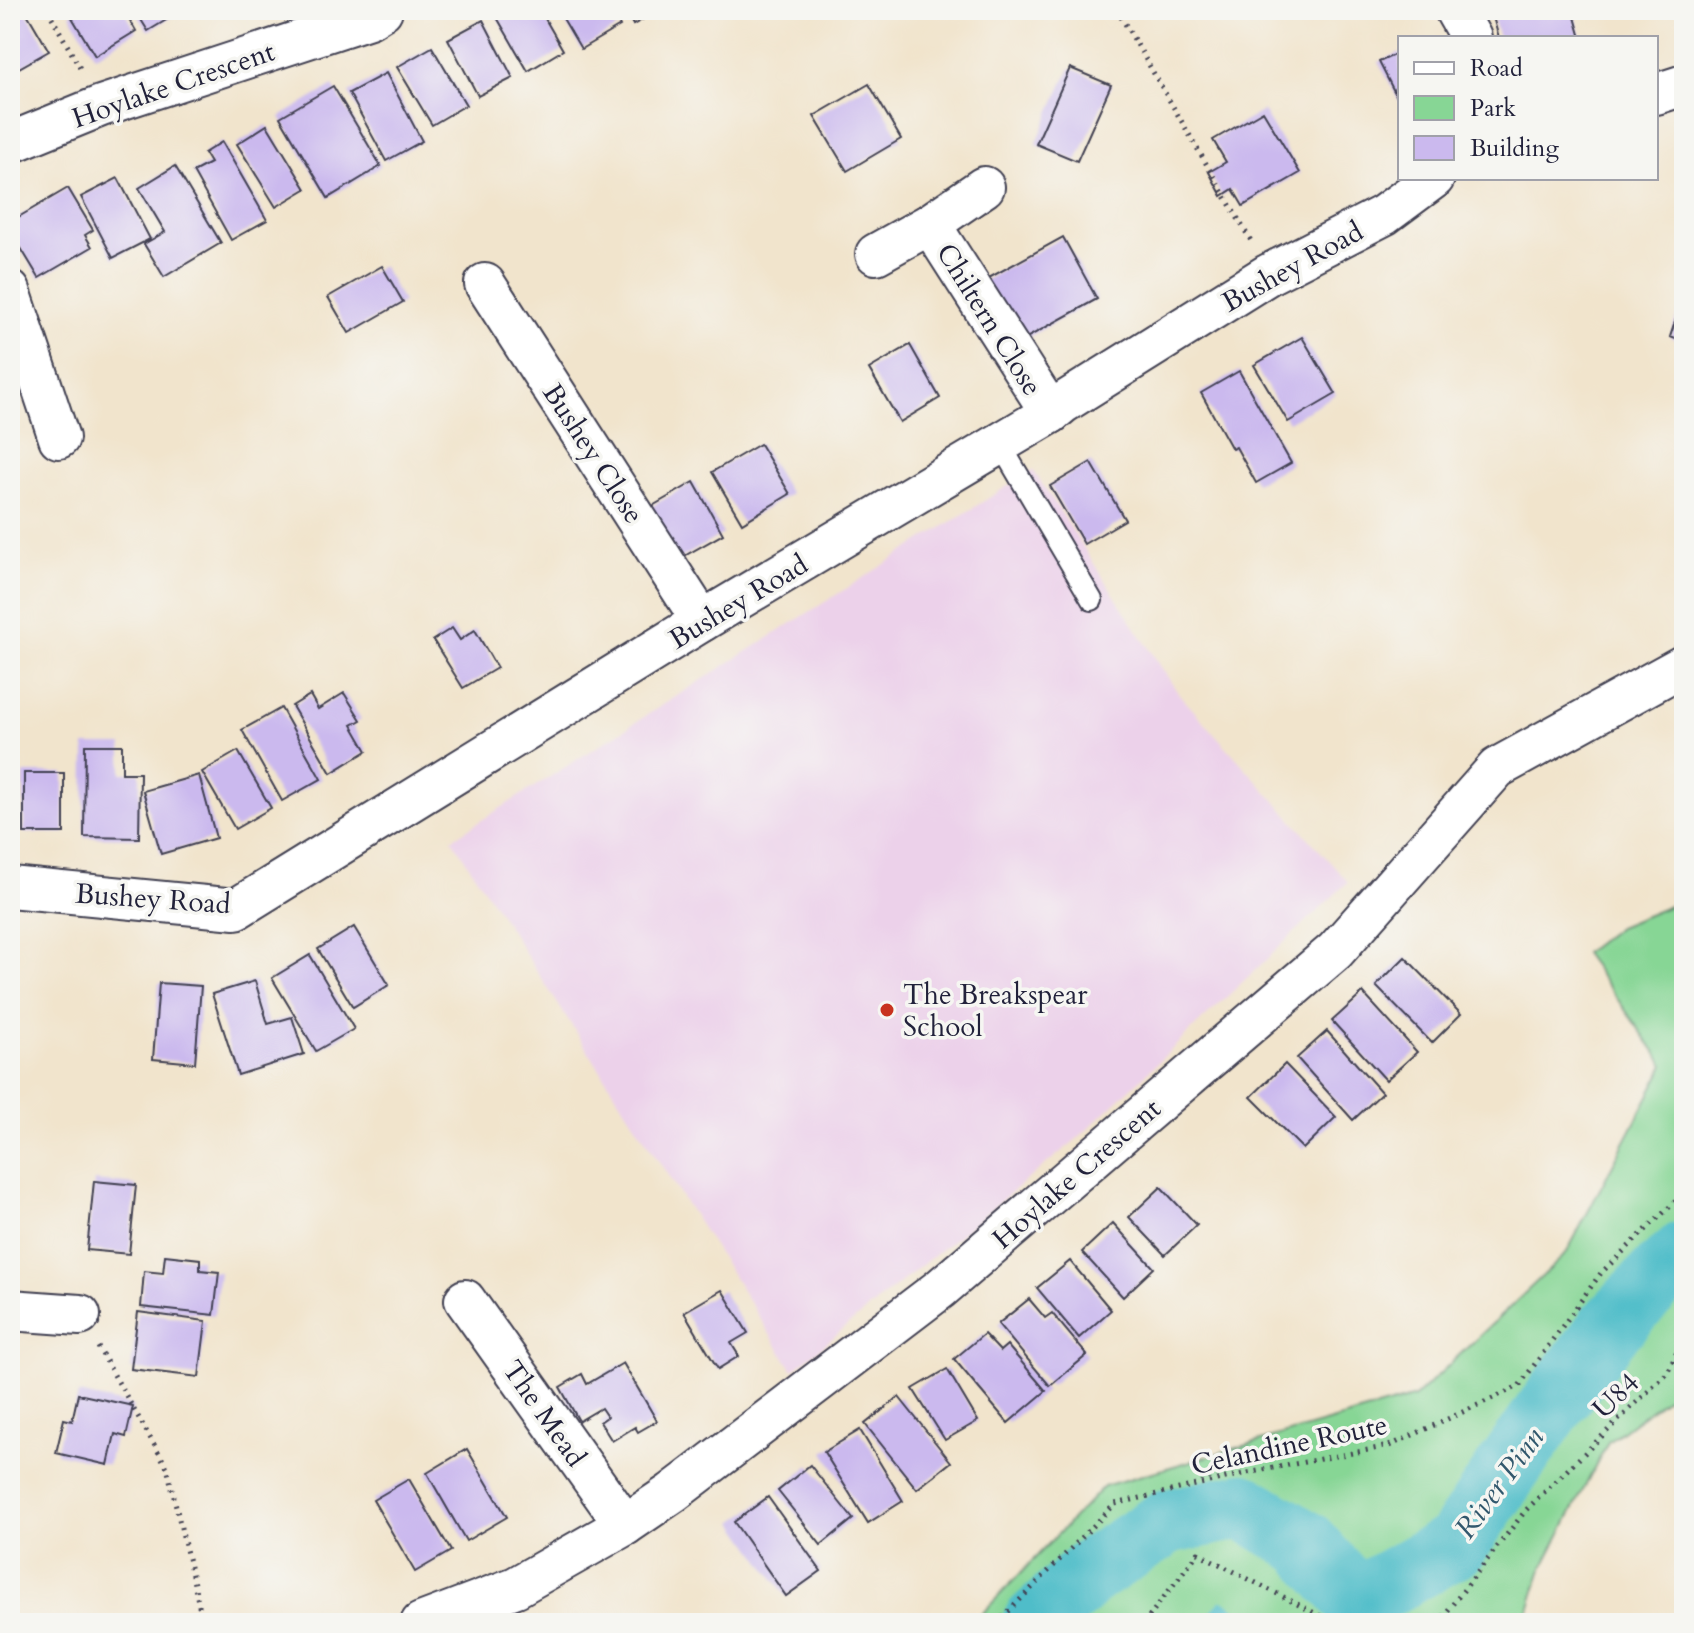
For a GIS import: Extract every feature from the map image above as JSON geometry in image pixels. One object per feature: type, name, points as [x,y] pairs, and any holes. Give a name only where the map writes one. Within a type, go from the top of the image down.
[{"type":"street","name":"Hoylake Crescent","points":[[10,143],[101,106],[369,18],[382,10]]},
{"type":"street","points":[[1455,10],[1470,36]]},
{"type":"street","points":[[1658,93],[1684,85]]},
{"type":"street","name":"Bushey Road","points":[[10,887],[236,909],[702,621],[1051,413],[1269,274],[1384,215],[1431,180]]},
{"type":"street","name":"Chiltern Close","points":[[876,254],[930,224],[984,187]]},
{"type":"street","name":"Chiltern Close","points":[[930,224],[1051,413]]},
{"type":"street","name":"Bushey Close","points":[[485,284],[702,621]]},
{"type":"street","points":[[10,291],[59,438]]},
{"type":"street","name":"Hoylake Crescent","points":[[421,1623],[516,1587],[625,1525],[672,1493],[940,1289],[1335,951],[1497,768],[1684,665]]},
{"type":"street","name":"The Mead","points":[[465,1300],[625,1525]]},
{"type":"street","points":[[10,1310],[80,1315]]},
{"type":"lane","points":[[1000,444],[1092,600]]},
{"type":"path","points":[[48,10],[101,106]]},
{"type":"path","points":[[1117,10],[1269,274]]},
{"type":"path","name":"Celandine Route","points":[[997,1623],[1115,1504],[1247,1473],[1389,1446],[1519,1386],[1601,1273],[1684,1193]]},
{"type":"path","points":[[80,1315],[167,1467],[203,1623]]},
{"type":"path","name":"U84","points":[[1438,1623],[1526,1510],[1668,1372],[1684,1336]]},
{"type":"path","points":[[1144,1623],[1198,1553],[1334,1623]]},
{"type":"shaded area","name":"The Breakspear School","points":[[1033,470],[1178,693],[1348,882],[1077,1139],[793,1370],[452,839]]},
{"type":"green space","points":[[1684,900],[1684,1385],[1608,1442],[1541,1572],[1525,1623],[973,1623],[1104,1486],[1415,1397],[1566,1254],[1665,1065],[1584,953],[1618,927]]},
{"type":"building","points":[[25,10],[49,51],[10,73],[10,12]]},
{"type":"building","points":[[76,10],[124,10],[136,31],[95,56],[70,14]]},
{"type":"building","points":[[135,10],[183,10],[148,31]]},
{"type":"building","points":[[501,10],[540,10],[563,50],[528,71],[495,14]]},
{"type":"building","points":[[558,10],[611,10],[620,26],[581,49]]},
{"type":"building","points":[[625,10],[659,10],[633,25]]},
{"type":"building","points":[[1491,10],[1573,10],[1580,36],[1498,36]]},
{"type":"building","points":[[483,20],[513,78],[478,96],[448,39]]},
{"type":"building","points":[[432,47],[466,105],[432,125],[397,67]]},
{"type":"building","points":[[1398,53],[1398,99],[1379,62]]},
{"type":"building","points":[[1070,68],[1111,85],[1077,161],[1036,144]]},
{"type":"building","points":[[386,73],[422,141],[386,161],[349,93]]},
{"type":"building","points":[[869,84],[901,139],[847,171],[814,116]]},
{"type":"building","points":[[333,86],[381,166],[328,198],[280,117]]},
{"type":"building","points":[[1263,111],[1300,173],[1243,206],[1233,189],[1222,196],[1209,172],[1226,162],[1213,140]]},
{"type":"building","points":[[267,125],[306,189],[276,207],[237,144]]},
{"type":"building","points":[[222,142],[267,220],[231,240],[193,172],[210,163],[204,153]]},
{"type":"building","points":[[175,166],[221,243],[164,277],[144,244],[165,232],[139,188]]},
{"type":"building","points":[[118,178],[150,239],[113,258],[81,197]]},
{"type":"building","points":[[68,188],[93,230],[85,235],[92,247],[39,278],[10,230],[10,222]]},
{"type":"building","points":[[1063,237],[1097,299],[1012,346],[978,284]]},
{"type":"building","points":[[382,266],[403,302],[349,333],[328,297]]},
{"type":"building","points":[[1684,298],[1684,342],[1670,337]]},
{"type":"building","points":[[1302,337],[1336,394],[1288,422],[1254,365]]},
{"type":"building","points":[[910,345],[940,398],[900,422],[869,369]]},
{"type":"building","points":[[1239,371],[1291,463],[1256,483],[1236,447],[1232,449],[1201,393]]},
{"type":"building","points":[[760,444],[790,494],[742,523],[712,472]]},
{"type":"building","points":[[1091,462],[1125,520],[1084,544],[1050,486]]},
{"type":"building","points":[[694,482],[723,534],[672,563],[642,512]]},
{"type":"building","points":[[452,628],[460,640],[475,630],[497,668],[463,688],[433,640]]},
{"type":"building","points":[[344,693],[361,720],[352,725],[367,751],[331,773],[292,706],[310,695],[318,709]]},
{"type":"building","points":[[281,708],[321,779],[282,801],[242,730]]},
{"type":"building","points":[[85,745],[122,745],[122,773],[140,773],[139,838],[84,837]]},
{"type":"building","points":[[238,751],[271,808],[235,829],[202,772]]},
{"type":"building","points":[[24,773],[64,773],[64,833],[24,833]]},
{"type":"building","points":[[199,775],[216,838],[161,854],[143,791]]},
{"type":"building","points":[[354,927],[389,985],[353,1007],[318,949]]},
{"type":"building","points":[[310,955],[354,1029],[316,1051],[272,978]]},
{"type":"building","points":[[1405,957],[1461,1014],[1432,1043],[1376,986]]},
{"type":"building","points":[[255,981],[268,1024],[292,1017],[304,1054],[238,1075],[212,994]]},
{"type":"building","points":[[159,983],[201,986],[195,1063],[153,1059]]},
{"type":"building","points":[[1363,993],[1417,1052],[1386,1080],[1332,1021]]},
{"type":"building","points":[[1327,1031],[1382,1093],[1353,1120],[1297,1058]]},
{"type":"building","points":[[1285,1064],[1336,1117],[1303,1149],[1251,1097]]},
{"type":"building","points":[[94,1181],[136,1185],[129,1254],[87,1250]]},
{"type":"building","points":[[1161,1187],[1197,1225],[1165,1255],[1129,1217]]},
{"type":"building","points":[[1113,1223],[1154,1268],[1123,1297],[1082,1252]]},
{"type":"building","points":[[165,1255],[200,1259],[200,1270],[219,1272],[214,1315],[141,1307],[144,1271],[163,1273]]},
{"type":"building","points":[[1070,1261],[1111,1310],[1079,1338],[1037,1288]]},
{"type":"building","points":[[722,1290],[748,1333],[731,1343],[739,1356],[718,1369],[684,1312]]},
{"type":"building","points":[[1029,1299],[1045,1318],[1052,1313],[1087,1355],[1050,1386],[998,1324]]},
{"type":"building","points":[[138,1312],[206,1321],[199,1377],[131,1369]]},
{"type":"building","points":[[984,1334],[1000,1351],[1007,1345],[1046,1391],[1008,1423],[954,1359]]},
{"type":"building","points":[[623,1363],[657,1421],[638,1432],[635,1427],[612,1441],[600,1422],[607,1417],[601,1408],[579,1421],[560,1387],[582,1374],[587,1384]]},
{"type":"building","points":[[947,1369],[978,1421],[945,1440],[913,1389]]},
{"type":"building","points":[[78,1394],[133,1406],[126,1437],[115,1434],[108,1465],[56,1453],[64,1419],[72,1421]]},
{"type":"building","points":[[899,1397],[951,1462],[917,1489],[865,1424]]},
{"type":"building","points":[[860,1430],[903,1501],[868,1523],[824,1452]]},
{"type":"building","points":[[467,1449],[507,1517],[466,1541],[427,1473]]},
{"type":"building","points":[[810,1465],[853,1519],[821,1545],[778,1491]]},
{"type":"building","points":[[409,1479],[451,1551],[415,1572],[373,1500]]},
{"type":"building","points":[[768,1497],[821,1571],[786,1596],[734,1522]]},
{"type":"waterway","name":"River Pinn","points":[[1035,1623],[1091,1572],[1167,1522],[1243,1506],[1305,1543],[1357,1601],[1456,1545],[1547,1412],[1609,1329],[1684,1254]]},
{"type":"waterway","points":[[1208,1623],[1223,1606],[1243,1623]]},
{"type":"place","name":"The Breakspear School","points":[[887,1010]]}]
